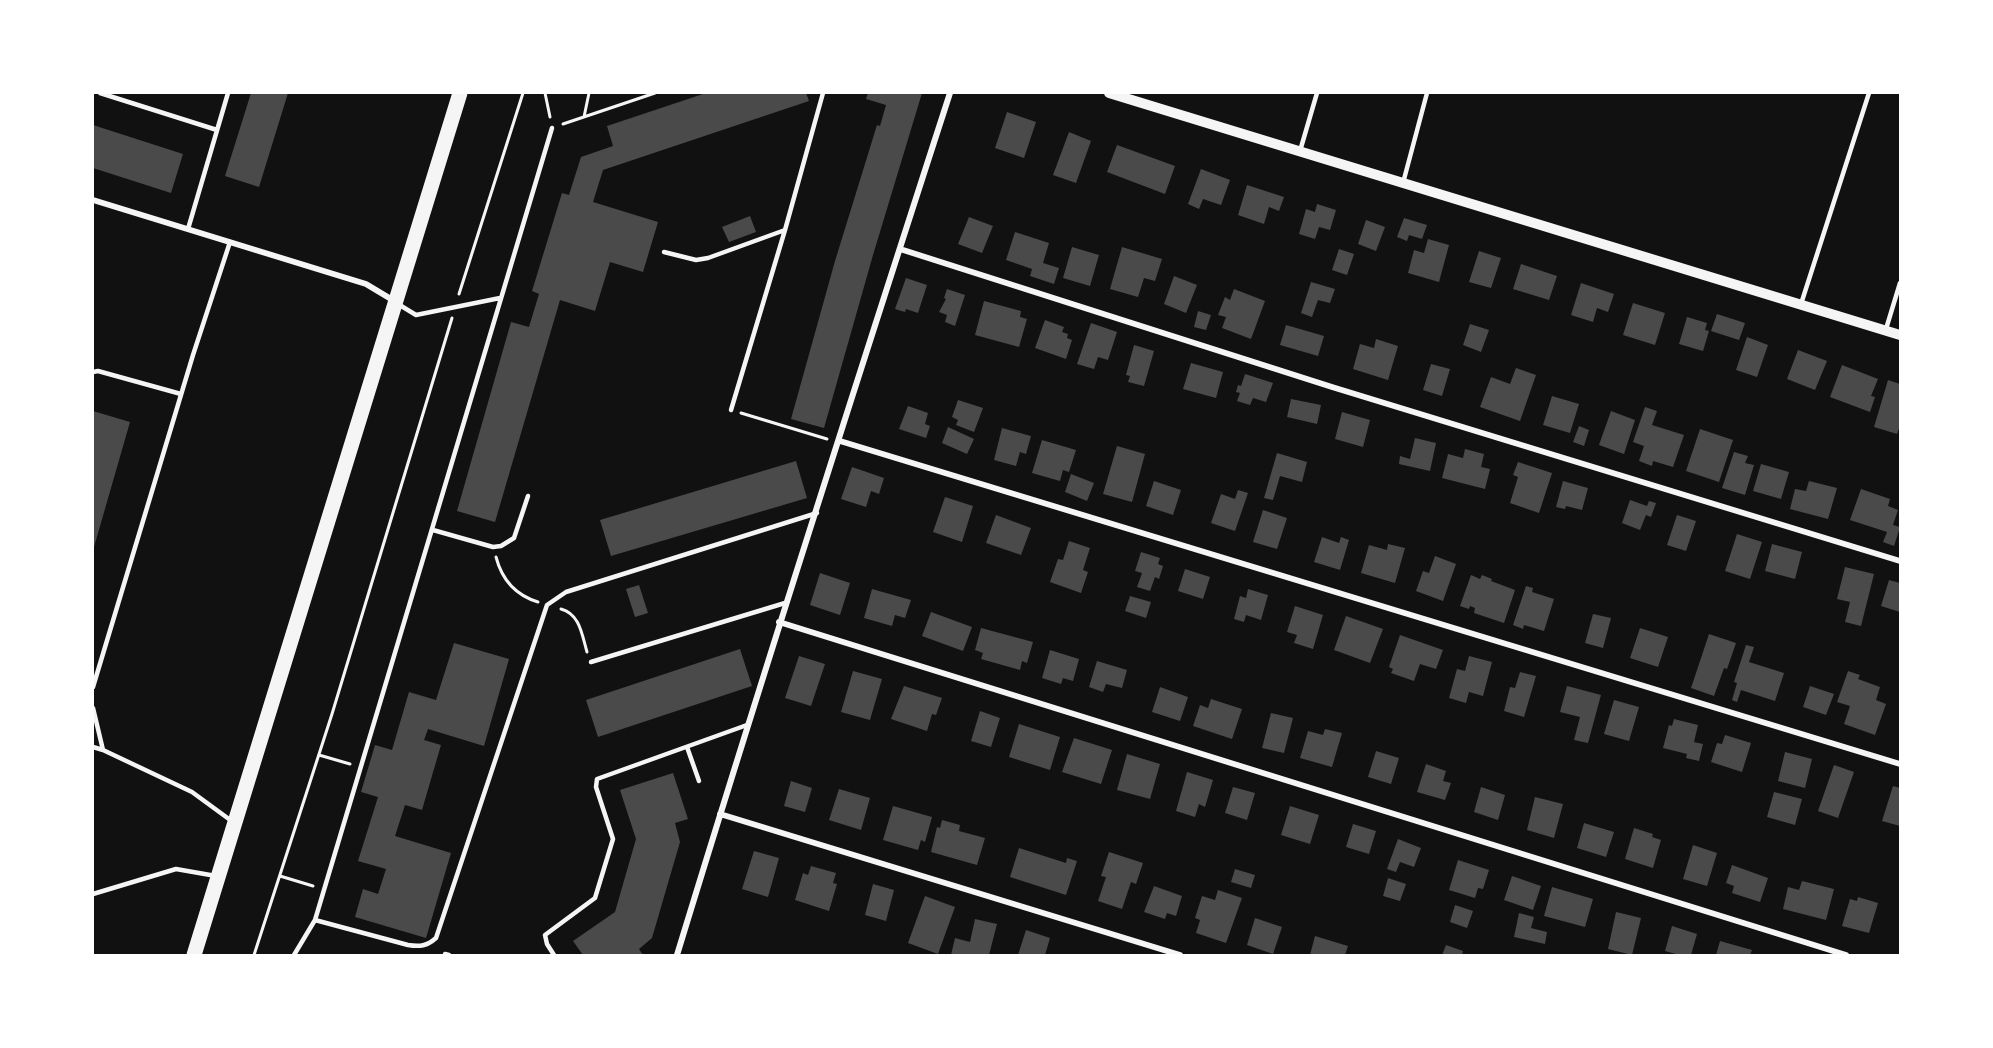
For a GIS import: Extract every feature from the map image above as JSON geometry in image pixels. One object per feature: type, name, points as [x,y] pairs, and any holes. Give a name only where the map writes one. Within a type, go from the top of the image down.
[{"type":"highway","points":[[194,955],[460,93]]},
{"type":"street","points":[[677,955],[785,603],[817,513],[950,93]]},
{"type":"street","points":[[1109,93],[1900,335]]},
{"type":"street","points":[[93,200],[366,284],[396,302]]},
{"type":"street","points":[[900,249],[1332,387],[1900,561]]},
{"type":"street","points":[[840,441],[1900,764]]},
{"type":"street","points":[[779,622],[1846,955]]},
{"type":"street","points":[[720,814],[1180,955]]},
{"type":"lane","points":[[100,93],[217,130]]},
{"type":"lane","points":[[188,229],[228,93]]},
{"type":"lane","points":[[731,410],[823,93]]},
{"type":"lane","points":[[1299,151],[1317,93]]},
{"type":"lane","points":[[1403,183],[1427,93]]},
{"type":"lane","points":[[1801,304],[1869,93]]},
{"type":"lane","points":[[294,955],[315,920],[552,128]]},
{"type":"lane","points":[[664,252],[696,260],[708,258],[785,230]]},
{"type":"lane","points":[[93,687],[230,242]]},
{"type":"lane","points":[[1885,331],[1900,283]]},
{"type":"lane","points":[[396,302],[416,315],[500,298]]},
{"type":"lane","points":[[93,372],[98,371],[182,394]]},
{"type":"lane","points":[[433,530],[493,547],[501,546],[514,538],[528,496]]},
{"type":"lane","points":[[315,920],[408,945],[429,944],[436,938],[547,605],[554,599],[566,592],[817,513]]},
{"type":"lane","points":[[591,662],[785,603]]},
{"type":"lane","points":[[93,708],[103,750]]},
{"type":"lane","points":[[554,955],[546,944],[545,935],[595,898],[613,839],[596,787],[597,779],[747,725]]},
{"type":"lane","points":[[93,747],[192,792],[235,824]]},
{"type":"lane","points":[[687,747],[699,782]]},
{"type":"lane","points":[[93,894],[176,868],[219,876]]},
{"type":"path","points":[[254,955],[319,755],[455,307],[523,93]]},
{"type":"path","points":[[545,93],[552,128],[655,93]]},
{"type":"path","points":[[584,117],[589,93]]},
{"type":"path","points":[[751,416],[829,439]]},
{"type":"path","points":[[319,755],[360,766]]},
{"type":"path","points":[[279,876],[324,889]]},
{"type":"building","points":[[251,93],[288,93],[259,187],[225,176]]},
{"type":"building","points":[[706,93],[806,93],[809,101],[603,170],[593,202],[658,222],[643,272],[610,262],[595,311],[560,300],[495,522],[457,511],[511,322],[529,327],[539,294],[532,291],[562,193],[569,195],[581,157],[613,146],[607,126]]},
{"type":"building","points":[[868,93],[922,93],[824,428],[791,419],[835,261],[877,125],[880,126],[886,105],[866,99]]},
{"type":"building","points":[[1007,112],[1036,122],[1024,158],[995,148]]},
{"type":"building","points":[[93,125],[183,154],[171,193],[93,168]]},
{"type":"building","points":[[1069,132],[1091,141],[1076,183],[1053,175]]},
{"type":"building","points":[[1117,145],[1175,166],[1165,194],[1107,172]]},
{"type":"building","points":[[1201,169],[1230,180],[1221,205],[1203,199],[1199,209],[1188,204]]},
{"type":"building","points":[[1247,185],[1284,197],[1279,211],[1269,207],[1264,224],[1238,215]]},
{"type":"building","points":[[1317,204],[1336,210],[1330,230],[1319,227],[1315,239],[1299,234],[1306,209],[1315,212]]},
{"type":"building","points":[[750,216],[756,232],[729,242],[722,227]]},
{"type":"building","points":[[969,217],[993,226],[982,253],[958,244]]},
{"type":"building","points":[[1404,218],[1427,225],[1422,239],[1409,235],[1407,241],[1397,237]]},
{"type":"building","points":[[1366,220],[1385,227],[1376,251],[1358,244]]},
{"type":"building","points":[[1015,232],[1049,243],[1043,263],[1059,268],[1054,284],[1030,276],[1032,269],[1006,260]]},
{"type":"building","points":[[1428,239],[1449,245],[1439,282],[1408,273],[1414,250],[1424,253]]},
{"type":"building","points":[[1072,247],[1099,255],[1090,286],[1063,278]]},
{"type":"building","points":[[1122,247],[1162,259],[1155,281],[1144,278],[1138,297],[1110,289]]},
{"type":"building","points":[[1339,249],[1354,254],[1347,275],[1332,270]]},
{"type":"building","points":[[1479,251],[1501,258],[1491,288],[1469,282]]},
{"type":"building","points":[[1521,264],[1557,276],[1549,300],[1513,289]]},
{"type":"building","points":[[1174,276],[1197,285],[1186,313],[1164,304]]},
{"type":"building","points":[[906,278],[927,285],[918,313],[906,309],[905,312],[895,309]]},
{"type":"building","points":[[1311,282],[1335,289],[1330,303],[1318,300],[1312,317],[1301,313]]},
{"type":"building","points":[[1581,283],[1614,294],[1608,312],[1597,308],[1593,322],[1571,315]]},
{"type":"building","points":[[947,289],[965,295],[955,326],[945,322],[947,315],[939,312],[946,299],[944,298]]},
{"type":"building","points":[[1234,289],[1265,301],[1251,339],[1222,328],[1226,317],[1218,315],[1225,297],[1230,300]]},
{"type":"building","points":[[984,301],[1021,311],[1020,317],[1027,319],[1019,347],[975,335]]},
{"type":"building","points":[[1633,303],[1665,313],[1655,345],[1623,335]]},
{"type":"building","points":[[1198,311],[1211,315],[1206,330],[1194,327]]},
{"type":"building","points":[[1717,314],[1745,323],[1739,340],[1711,331]]},
{"type":"building","points":[[1687,317],[1707,323],[1705,330],[1709,331],[1703,351],[1679,344]]},
{"type":"building","points":[[1045,320],[1064,327],[1062,332],[1068,334],[1067,338],[1072,340],[1066,359],[1035,348]]},
{"type":"building","points":[[1091,323],[1117,332],[1108,360],[1098,357],[1094,369],[1077,364]]},
{"type":"building","points":[[1470,324],[1489,330],[1481,352],[1463,345]]},
{"type":"building","points":[[1286,325],[1324,336],[1318,356],[1280,345]]},
{"type":"building","points":[[1747,337],[1768,345],[1757,377],[1736,370]]},
{"type":"building","points":[[1376,339],[1398,346],[1388,380],[1353,369],[1360,344],[1374,348]]},
{"type":"building","points":[[1134,345],[1154,351],[1144,386],[1128,382],[1130,376],[1126,375]]},
{"type":"building","points":[[1798,350],[1827,361],[1815,390],[1787,379]]},
{"type":"building","points":[[1191,363],[1223,372],[1216,398],[1183,389]]},
{"type":"building","points":[[1431,364],[1450,369],[1442,396],[1423,390]]},
{"type":"building","points":[[1842,365],[1878,379],[1871,396],[1875,397],[1870,412],[1830,397]]},
{"type":"building","points":[[1516,368],[1536,375],[1520,421],[1480,407],[1491,377],[1510,384]]},
{"type":"building","points":[[1245,374],[1273,383],[1266,402],[1253,398],[1250,405],[1237,401],[1240,393],[1236,392],[1238,385],[1241,386]]},
{"type":"building","points":[[1888,380],[1900,384],[1900,426],[1897,434],[1874,427]]},
{"type":"building","points":[[1552,396],[1579,404],[1570,433],[1543,425]]},
{"type":"building","points":[[1291,399],[1321,405],[1317,424],[1287,417]]},
{"type":"building","points":[[958,400],[983,408],[974,432],[956,425],[958,420],[952,417]]},
{"type":"building","points":[[908,406],[928,413],[925,424],[930,426],[926,438],[899,429]]},
{"type":"building","points":[[1645,407],[1657,411],[1652,425],[1684,435],[1673,467],[1653,461],[1652,466],[1639,461],[1644,446],[1633,442]]},
{"type":"building","points":[[93,411],[130,422],[94,547],[93,547]]},
{"type":"building","points":[[1611,411],[1635,420],[1624,454],[1599,445]]},
{"type":"building","points":[[1342,412],[1370,420],[1363,447],[1335,439]]},
{"type":"building","points":[[1579,426],[1589,430],[1584,446],[1573,442]]},
{"type":"building","points":[[948,427],[974,439],[967,454],[942,443]]},
{"type":"building","points":[[1002,428],[1031,436],[1026,454],[1020,452],[1016,466],[994,460]]},
{"type":"building","points":[[1700,429],[1733,440],[1719,482],[1686,471]]},
{"type":"building","points":[[1415,438],[1436,443],[1430,471],[1399,464],[1400,456],[1410,459]]},
{"type":"building","points":[[1042,440],[1076,450],[1069,472],[1063,470],[1060,481],[1032,473]]},
{"type":"building","points":[[1117,446],[1145,454],[1132,502],[1103,494]]},
{"type":"building","points":[[1465,449],[1484,454],[1481,467],[1490,469],[1485,489],[1442,478],[1448,454],[1463,458]]},
{"type":"building","points":[[1734,452],[1748,456],[1745,463],[1754,465],[1745,495],[1722,488]]},
{"type":"building","points":[[1277,453],[1307,462],[1302,482],[1280,476],[1273,500],[1264,498]]},
{"type":"building","points":[[796,461],[807,498],[611,556],[600,520]]},
{"type":"building","points":[[1518,462],[1552,473],[1539,513],[1510,503],[1518,477],[1513,475]]},
{"type":"building","points":[[1761,464],[1789,472],[1781,499],[1753,491]]},
{"type":"building","points":[[852,467],[884,478],[879,494],[871,491],[866,507],[841,499]]},
{"type":"building","points":[[1071,474],[1094,483],[1087,501],[1065,492]]},
{"type":"building","points":[[1154,481],[1181,490],[1173,515],[1146,506]]},
{"type":"building","points":[[1563,481],[1588,488],[1582,510],[1566,506],[1565,509],[1556,507]]},
{"type":"building","points":[[1809,481],[1837,488],[1828,519],[1790,509],[1795,489],[1806,491]]},
{"type":"building","points":[[1861,489],[1890,499],[1888,506],[1898,510],[1893,525],[1900,527],[1894,546],[1883,542],[1887,532],[1850,520]]},
{"type":"building","points":[[1238,490],[1248,493],[1235,531],[1211,523],[1221,494],[1235,499]]},
{"type":"building","points":[[945,497],[973,506],[962,542],[933,532]]},
{"type":"building","points":[[1630,500],[1647,506],[1649,501],[1656,503],[1651,517],[1646,515],[1640,530],[1622,523]]},
{"type":"building","points":[[1263,510],[1287,518],[1277,549],[1253,542]]},
{"type":"building","points":[[996,515],[1031,528],[1021,555],[986,543]]},
{"type":"building","points":[[1677,515],[1696,521],[1686,551],[1667,545]]},
{"type":"building","points":[[1737,534],[1762,542],[1750,579],[1725,571]]},
{"type":"building","points":[[1322,537],[1339,543],[1341,537],[1349,540],[1340,570],[1314,562]]},
{"type":"building","points":[[1069,541],[1090,548],[1083,570],[1088,572],[1081,593],[1050,582],[1058,559],[1063,560]]},
{"type":"building","points":[[1388,544],[1405,548],[1395,583],[1361,573],[1369,545],[1387,550]]},
{"type":"building","points":[[1772,544],[1802,552],[1795,579],[1765,571]]},
{"type":"building","points":[[1141,552],[1160,558],[1158,564],[1163,566],[1159,579],[1155,577],[1150,591],[1137,587],[1142,573],[1135,571]]},
{"type":"building","points":[[1435,556],[1456,564],[1443,601],[1416,591],[1423,571],[1429,573]]},
{"type":"building","points":[[1845,567],[1874,574],[1861,626],[1845,622],[1850,602],[1837,599]]},
{"type":"building","points":[[1185,569],[1210,577],[1203,599],[1178,591]]},
{"type":"building","points":[[820,573],[850,583],[840,615],[810,605]]},
{"type":"building","points":[[1471,575],[1480,579],[1482,575],[1515,590],[1504,623],[1474,613],[1475,608],[1470,606],[1469,609],[1460,606]]},
{"type":"building","points":[[1889,580],[1900,583],[1900,612],[1881,606]]},
{"type":"building","points":[[639,585],[648,613],[635,617],[626,589]]},
{"type":"building","points":[[1526,586],[1533,588],[1532,592],[1554,599],[1544,631],[1524,625],[1523,629],[1513,625]]},
{"type":"building","points":[[872,589],[911,600],[905,618],[895,615],[892,626],[864,618]]},
{"type":"building","points":[[1248,589],[1268,595],[1261,620],[1246,615],[1244,622],[1234,619],[1240,596],[1246,598]]},
{"type":"building","points":[[1130,596],[1151,602],[1146,618],[1125,611]]},
{"type":"building","points":[[1295,606],[1323,615],[1313,649],[1294,643],[1297,635],[1287,632]]},
{"type":"building","points":[[931,612],[972,627],[963,651],[922,636]]},
{"type":"building","points":[[1593,614],[1611,618],[1603,648],[1585,643]]},
{"type":"building","points":[[1346,616],[1383,629],[1370,663],[1334,650]]},
{"type":"building","points":[[981,628],[1033,642],[1027,663],[1022,661],[1020,670],[981,659],[983,653],[975,650]]},
{"type":"building","points":[[1640,628],[1668,637],[1658,667],[1630,658]]},
{"type":"building","points":[[1709,634],[1736,643],[1714,696],[1691,688]]},
{"type":"building","points":[[1400,635],[1443,650],[1436,669],[1420,664],[1414,681],[1391,673],[1393,669],[1389,667]]},
{"type":"building","points":[[454,643],[509,659],[484,746],[428,729],[424,740],[441,745],[422,810],[405,805],[395,836],[451,853],[426,938],[355,917],[363,889],[378,894],[386,869],[358,861],[378,797],[361,792],[375,745],[392,750],[409,692],[436,700]]},
{"type":"building","points":[[1746,645],[1754,647],[1749,662],[1784,673],[1775,701],[1741,690],[1737,702],[1732,700],[1737,683],[1734,682]]},
{"type":"building","points":[[740,649],[752,686],[598,737],[586,700]]},
{"type":"building","points":[[1050,650],[1079,659],[1073,681],[1063,678],[1061,684],[1042,678]]},
{"type":"building","points":[[799,656],[825,664],[811,706],[785,698]]},
{"type":"building","points":[[1469,656],[1492,662],[1483,696],[1469,692],[1466,703],[1449,698],[1457,669],[1465,671]]},
{"type":"building","points":[[1097,661],[1127,670],[1122,688],[1106,684],[1103,692],[1089,687]]},
{"type":"building","points":[[853,671],[882,679],[870,720],[841,712]]},
{"type":"building","points":[[1848,671],[1860,675],[1858,679],[1880,687],[1876,700],[1886,704],[1875,735],[1844,724],[1850,706],[1837,702]]},
{"type":"building","points":[[1520,672],[1536,676],[1524,717],[1504,711],[1510,687],[1515,688]]},
{"type":"building","points":[[904,686],[942,698],[936,715],[932,714],[927,731],[891,719]]},
{"type":"building","points":[[1567,686],[1601,695],[1588,743],[1574,740],[1580,717],[1560,712]]},
{"type":"building","points":[[1810,686],[1834,694],[1826,715],[1803,707]]},
{"type":"building","points":[[1160,687],[1188,697],[1180,721],[1152,712]]},
{"type":"building","points":[[1211,699],[1242,709],[1232,739],[1193,726],[1200,705],[1208,708]]},
{"type":"building","points":[[1614,700],[1639,707],[1629,741],[1604,734]]},
{"type":"building","points":[[980,711],[1000,718],[991,747],[971,741]]},
{"type":"building","points":[[1271,713],[1293,718],[1284,753],[1262,748]]},
{"type":"building","points":[[1674,719],[1698,725],[1694,742],[1703,744],[1699,761],[1686,758],[1687,754],[1663,748],[1669,725],[1672,726]]},
{"type":"building","points":[[1019,724],[1060,737],[1050,770],[1009,757]]},
{"type":"building","points":[[1325,729],[1342,733],[1332,767],[1300,758],[1308,731],[1323,735]]},
{"type":"building","points":[[1725,735],[1751,743],[1742,772],[1711,762],[1717,743],[1722,744]]},
{"type":"building","points":[[1074,738],[1112,750],[1101,784],[1062,772]]},
{"type":"building","points":[[1376,751],[1399,758],[1391,784],[1368,777]]},
{"type":"building","points":[[1785,752],[1812,759],[1805,788],[1778,781]]},
{"type":"building","points":[[1127,754],[1160,764],[1150,799],[1117,790]]},
{"type":"building","points":[[1426,764],[1446,771],[1443,781],[1451,783],[1445,800],[1417,792]]},
{"type":"building","points":[[1834,765],[1854,772],[1838,818],[1818,811]]},
{"type":"building","points":[[1187,772],[1213,780],[1205,807],[1199,804],[1195,817],[1176,811]]},
{"type":"building","points":[[673,773],[688,819],[675,823],[680,842],[652,938],[639,949],[643,955],[583,955],[573,941],[615,912],[636,839],[620,790]]},
{"type":"building","points":[[791,781],[812,788],[805,812],[784,806]]},
{"type":"building","points":[[1893,786],[1900,788],[1900,826],[1882,821]]},
{"type":"building","points":[[1233,787],[1255,793],[1247,820],[1225,813]]},
{"type":"building","points":[[1481,787],[1505,795],[1498,820],[1474,812]]},
{"type":"building","points":[[839,789],[870,798],[861,830],[829,820]]},
{"type":"building","points":[[1774,792],[1802,799],[1795,825],[1767,817]]},
{"type":"building","points":[[1535,797],[1563,804],[1554,838],[1527,830]]},
{"type":"building","points":[[893,806],[932,817],[925,842],[921,840],[918,850],[883,840]]},
{"type":"building","points":[[1290,806],[1319,815],[1310,844],[1281,835]]},
{"type":"building","points":[[942,820],[960,825],[959,831],[985,838],[977,865],[931,852],[937,827],[940,828]]},
{"type":"building","points":[[1584,823],[1614,832],[1606,857],[1577,848]]},
{"type":"building","points":[[1353,824],[1376,831],[1369,854],[1346,847]]},
{"type":"building","points":[[1634,828],[1653,834],[1652,837],[1661,840],[1653,868],[1625,859]]},
{"type":"building","points":[[1398,839],[1421,848],[1414,867],[1400,862],[1396,872],[1387,869]]},
{"type":"building","points":[[1693,845],[1717,853],[1707,886],[1683,879]]},
{"type":"building","points":[[1019,848],[1066,863],[1067,858],[1077,861],[1066,895],[1010,877]]},
{"type":"building","points":[[754,851],[779,858],[768,897],[742,889]]},
{"type":"building","points":[[1109,852],[1143,863],[1136,884],[1131,882],[1122,909],[1098,901],[1106,877],[1101,876]]},
{"type":"building","points":[[1458,860],[1489,870],[1483,889],[1478,888],[1475,898],[1449,890]]},
{"type":"building","points":[[1732,865],[1768,878],[1760,902],[1732,893],[1734,886],[1726,883]]},
{"type":"building","points":[[811,866],[836,873],[833,883],[837,884],[829,911],[795,900],[803,873],[808,875]]},
{"type":"building","points":[[1235,869],[1255,875],[1251,888],[1231,882]]},
{"type":"building","points":[[1512,876],[1541,886],[1533,910],[1504,900]]},
{"type":"building","points":[[1388,878],[1406,884],[1400,901],[1383,896]]},
{"type":"building","points":[[1802,881],[1834,889],[1826,920],[1783,909],[1788,887],[1799,890]]},
{"type":"building","points":[[873,884],[894,890],[886,921],[865,915]]},
{"type":"building","points":[[1154,886],[1182,896],[1176,916],[1167,913],[1165,919],[1144,912]]},
{"type":"building","points":[[1552,887],[1593,899],[1585,927],[1544,916]]},
{"type":"building","points":[[1218,890],[1242,898],[1226,943],[1196,933],[1200,920],[1195,918],[1202,896],[1215,900]]},
{"type":"building","points":[[925,896],[955,907],[938,954],[908,943]]},
{"type":"building","points":[[1858,897],[1878,903],[1869,933],[1842,926],[1850,899],[1857,901]]},
{"type":"building","points":[[1455,905],[1473,911],[1467,928],[1450,922]]},
{"type":"building","points":[[1616,912],[1641,918],[1632,955],[1608,949]]},
{"type":"building","points":[[1519,913],[1534,917],[1531,928],[1547,932],[1545,944],[1514,937]]},
{"type":"building","points":[[1255,918],[1282,927],[1273,954],[1247,945]]},
{"type":"building","points":[[975,919],[997,924],[989,955],[951,955],[955,938],[970,942]]},
{"type":"building","points":[[1672,926],[1697,934],[1691,955],[1679,955],[1665,951]]},
{"type":"building","points":[[1026,930],[1050,938],[1045,955],[1018,955]]},
{"type":"building","points":[[1315,936],[1348,946],[1345,955],[1310,955]]},
{"type":"building","points":[[1720,941],[1752,950],[1750,955],[1716,955]]},
{"type":"building","points":[[1446,945],[1463,951],[1462,955],[1442,955]]}]
